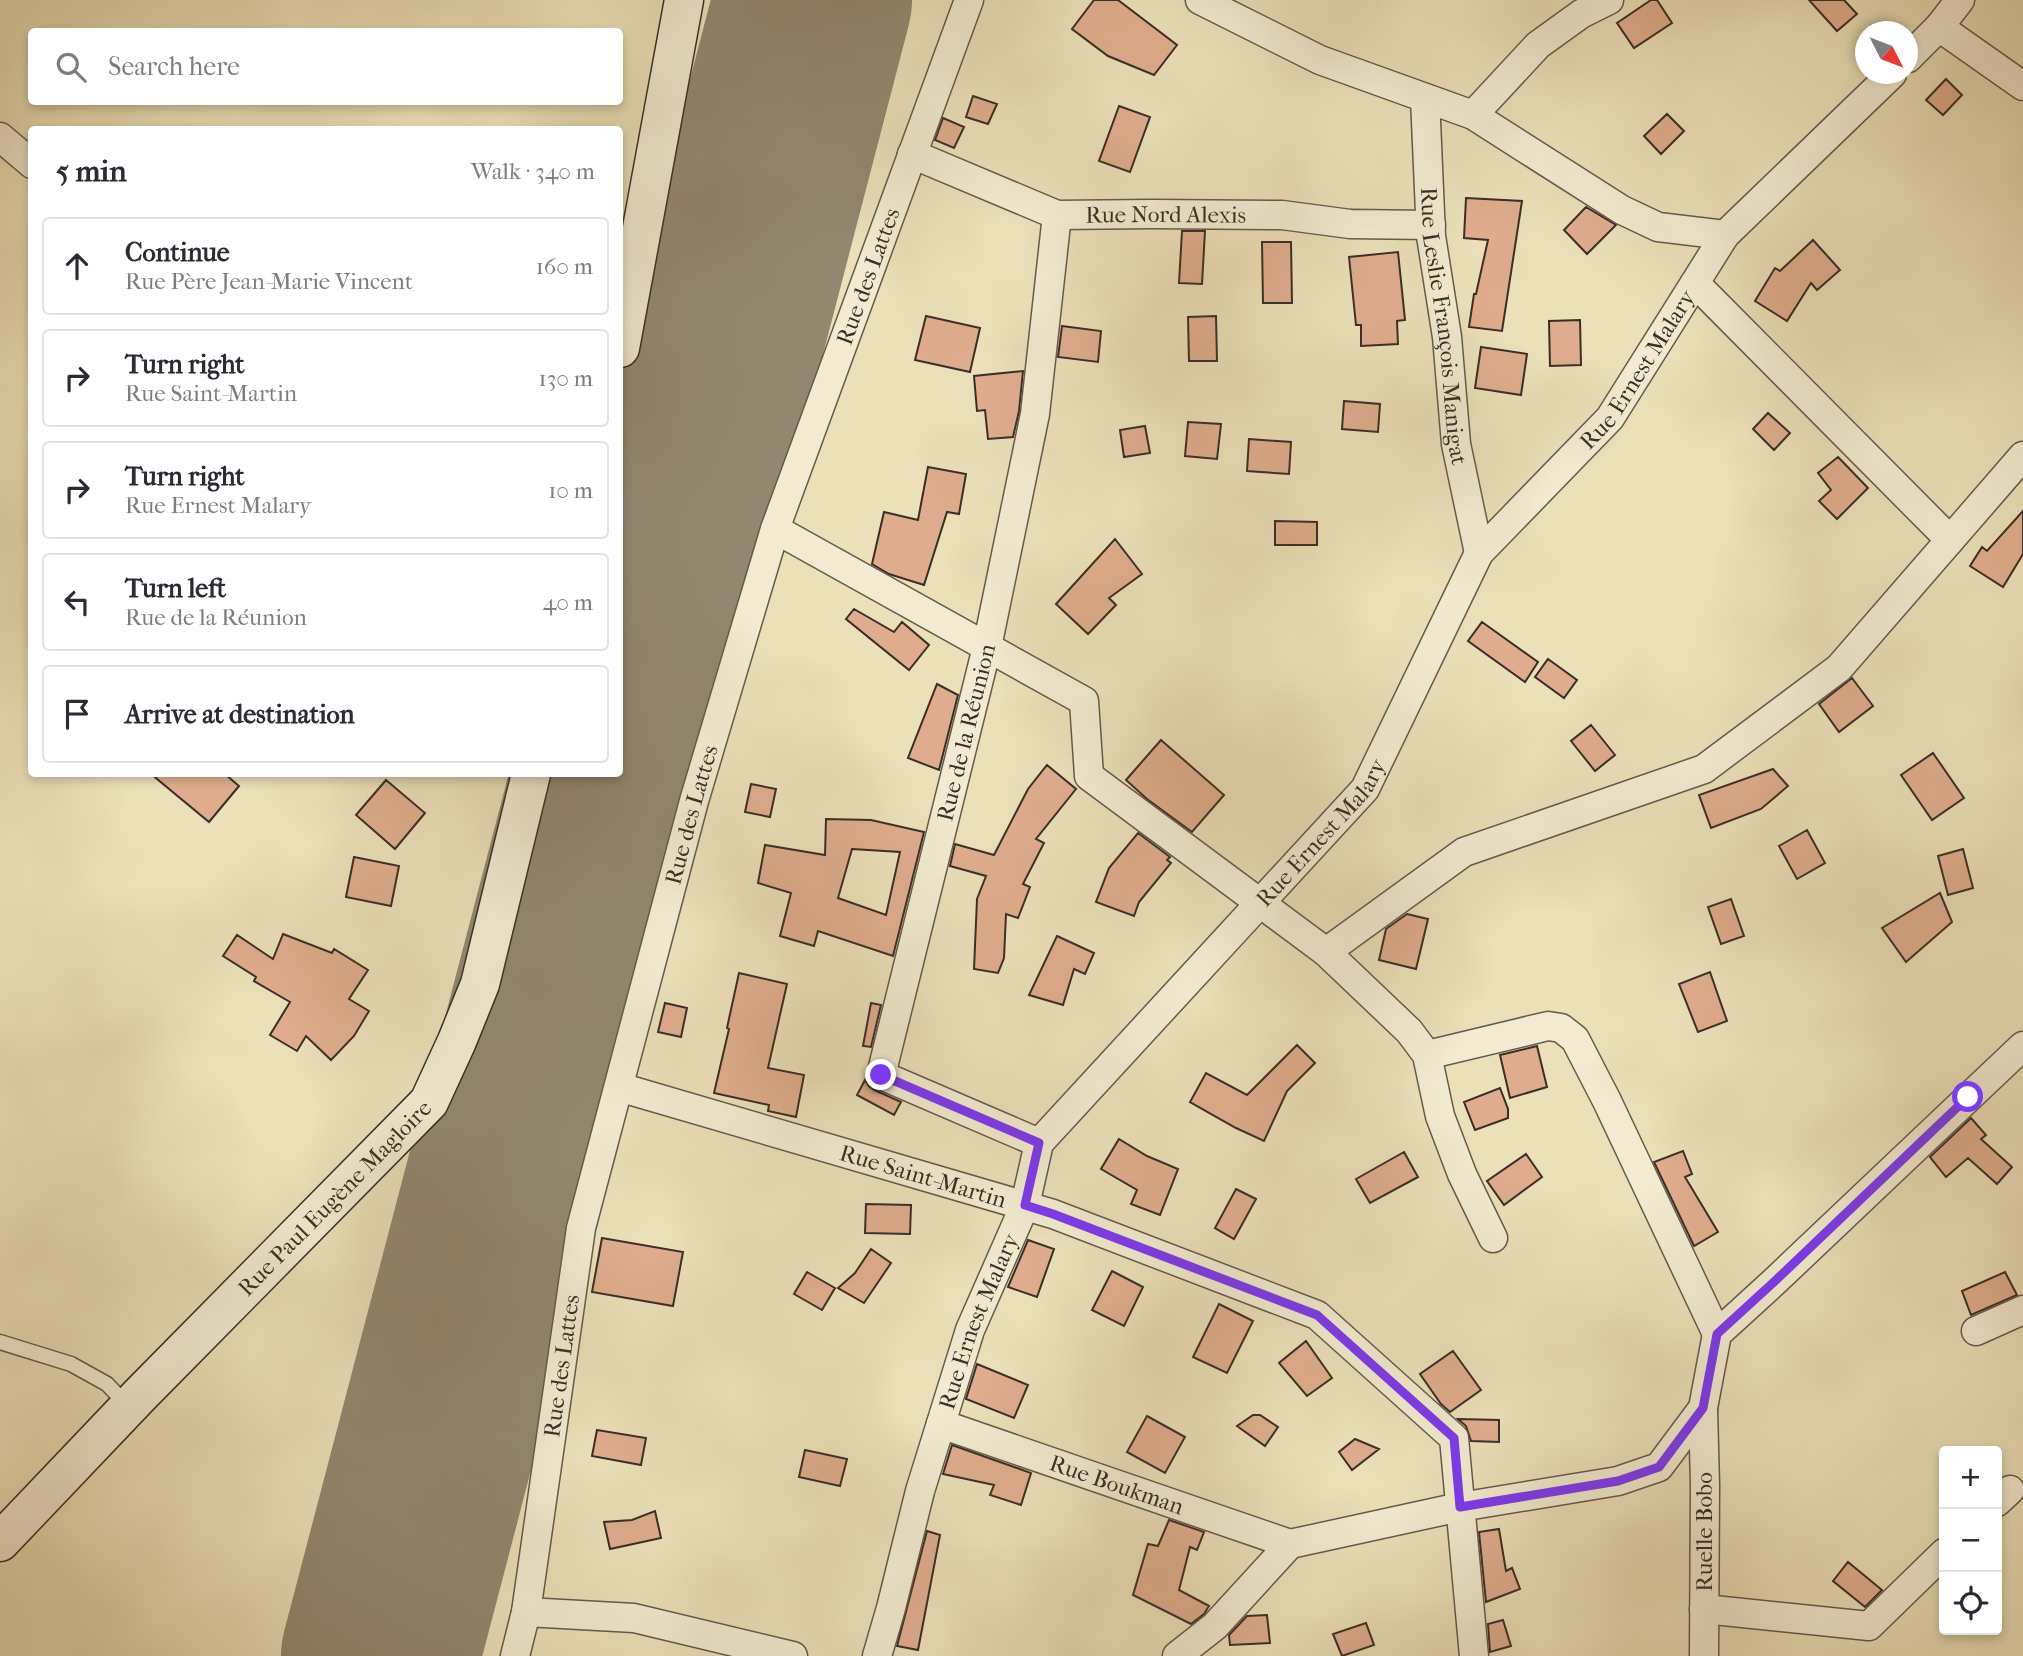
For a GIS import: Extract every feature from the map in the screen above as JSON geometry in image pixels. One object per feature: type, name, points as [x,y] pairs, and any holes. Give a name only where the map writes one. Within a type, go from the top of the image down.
[{"type":"main road","points":[[623,332],[684,0]]},
{"type":"main road","name":"Rue Paul Eugène Magloire","points":[[0,1542],[429,1102],[480,984],[530,777]]},
{"type":"street","name":"Rue des Lattes","points":[[515,1656],[526,1612],[581,1228],[694,800],[775,529],[969,0]]},
{"type":"street","points":[[1200,0],[1320,61],[1473,116],[1622,210],[1658,227],[1725,235]]},
{"type":"street","points":[[1473,116],[1538,45],[1581,14],[1609,0]]},
{"type":"street","points":[[1918,48],[1960,0]]},
{"type":"street","points":[[1939,27],[2023,86]]},
{"type":"street","name":"Rue Ernest Malary","points":[[877,1656],[920,1491],[970,1330],[1025,1205],[1039,1143],[1365,789],[1479,553],[1610,418],[1725,235],[1882,84]]},
{"type":"street","name":"Rue Leslie François Manigat","points":[[1425,98],[1431,225],[1447,337],[1456,444],[1479,553]]},
{"type":"street","points":[[0,137],[28,161]]},
{"type":"street","name":"Rue Nord Alexis","points":[[912,154],[1057,215],[1282,215],[1350,224],[1431,225]]},
{"type":"street","name":"Rue de la Réunion","points":[[1039,1143],[881,1075],[987,647],[1035,414],[1057,215]]},
{"type":"street","points":[[1695,283],[1950,540]]},
{"type":"street","points":[[1326,952],[1464,852],[1704,769],[1839,668],[2023,456]]},
{"type":"street","points":[[775,529],[1084,701],[1089,776],[1326,952],[1409,1031],[1427,1055],[1440,1116],[1462,1174],[1493,1238]]},
{"type":"street","points":[[1177,1656],[1215,1626],[1290,1544],[1460,1507],[1618,1481],[1659,1467],[1703,1408],[1717,1334],[1575,1039],[1562,1028],[1548,1026],[1427,1055]]},
{"type":"street","points":[[1717,1334],[2023,1046]]},
{"type":"street","name":"Rue Saint-Martin","points":[[619,1087],[1053,1214],[1317,1315],[1454,1438],[1474,1656]]},
{"type":"street","points":[[1976,1331],[2023,1310]]},
{"type":"street","name":"Ruelle Bobo","points":[[1703,1408],[1704,1656]]},
{"type":"street","name":"Rue Boukman","points":[[941,1424],[1290,1544]]},
{"type":"street","points":[[1704,1609],[1869,1626],[1939,1558]]},
{"type":"street","points":[[526,1612],[634,1618],[793,1656]]},
{"type":"lane","points":[[0,1342],[71,1364],[107,1384],[129,1407]]},
{"type":"building","points":[[1094,0],[1118,0],[1177,45],[1154,75],[1108,56],[1072,29]]},
{"type":"building","points":[[1651,0],[1657,0],[1672,23],[1634,48],[1617,23]]},
{"type":"building","points":[[1809,0],[1844,0],[1857,14],[1837,31]]},
{"type":"building","points":[[1946,79],[1962,95],[1943,115],[1926,100]]},
{"type":"building","points":[[973,96],[997,104],[988,124],[966,117]]},
{"type":"building","points":[[1119,106],[1150,117],[1130,172],[1099,161]]},
{"type":"building","points":[[1667,114],[1684,131],[1661,154],[1644,136]]},
{"type":"building","points":[[943,118],[964,127],[954,148],[935,140]]},
{"type":"building","points":[[1466,198],[1522,201],[1502,331],[1469,327],[1474,294],[1488,240],[1464,238]]},
{"type":"building","points":[[1586,207],[1616,225],[1587,254],[1564,230]]},
{"type":"building","points":[[1182,231],[1205,231],[1202,284],[1179,283]]},
{"type":"building","points":[[1813,240],[1840,270],[1817,290],[1811,283],[1787,321],[1755,301],[1775,268],[1780,271]]},
{"type":"building","points":[[1262,242],[1291,242],[1292,303],[1263,303]]},
{"type":"building","points":[[1398,252],[1405,320],[1397,321],[1398,344],[1361,346],[1361,325],[1356,325],[1349,257]]},
{"type":"building","points":[[926,316],[980,328],[970,372],[915,360]]},
{"type":"building","points":[[1216,316],[1217,361],[1189,361],[1188,317]]},
{"type":"building","points":[[1580,320],[1581,365],[1550,366],[1549,321]]},
{"type":"building","points":[[1062,326],[1101,331],[1098,362],[1058,357]]},
{"type":"building","points":[[1481,347],[1527,354],[1521,395],[1475,388]]},
{"type":"building","points":[[1023,371],[1013,437],[988,439],[985,410],[977,411],[974,376]]},
{"type":"building","points":[[1344,401],[1380,404],[1378,432],[1342,429]]},
{"type":"building","points":[[1768,413],[1790,433],[1774,450],[1753,429]]},
{"type":"building","points":[[1188,422],[1221,424],[1217,459],[1185,456]]},
{"type":"building","points":[[1145,426],[1150,453],[1124,457],[1120,430]]},
{"type":"building","points":[[1249,439],[1291,442],[1289,474],[1247,471]]},
{"type":"building","points":[[1838,457],[1868,488],[1837,519],[1819,501],[1831,490],[1818,473]]},
{"type":"building","points":[[928,467],[966,474],[959,514],[947,512],[924,585],[889,574],[872,564],[884,512],[918,520]]},
{"type":"building","points":[[2023,511],[2023,554],[2003,587],[1970,566],[1982,547],[1987,551]]},
{"type":"building","points":[[1275,521],[1317,522],[1317,545],[1275,545]]},
{"type":"building","points":[[1115,539],[1142,574],[1109,598],[1116,605],[1088,634],[1056,604]]},
{"type":"building","points":[[854,609],[894,632],[902,622],[929,645],[909,670],[846,619]]},
{"type":"building","points":[[1482,622],[1538,662],[1525,682],[1468,641]]},
{"type":"building","points":[[1548,659],[1577,680],[1564,698],[1535,677]]},
{"type":"building","points":[[1852,678],[1873,706],[1839,732],[1819,704]]},
{"type":"building","points":[[937,684],[958,695],[939,770],[908,758]]},
{"type":"building","points":[[1591,725],[1615,755],[1595,771],[1571,741]]},
{"type":"building","points":[[1161,740],[1224,795],[1192,832],[1126,780]]},
{"type":"building","points":[[1933,753],[1964,798],[1932,820],[1901,775]]},
{"type":"building","points":[[1047,765],[1076,789],[1036,839],[1044,843],[1023,884],[1030,887],[1018,918],[1006,914],[1004,958],[998,973],[974,969],[977,899],[986,876],[950,866],[955,844],[994,855],[1028,789]]},
{"type":"building","points":[[1773,769],[1788,786],[1761,809],[1711,828],[1699,795]]},
{"type":"building","points":[[155,777],[228,777],[239,786],[209,822]]},
{"type":"building","points":[[386,780],[425,813],[395,849],[356,815]]},
{"type":"building","points":[[751,784],[776,789],[770,817],[745,812]]},
{"type":"building","points":[[826,819],[871,820],[924,832],[893,956],[818,931],[814,946],[780,936],[791,893],[758,883],[765,845],[825,855]],"holes":[[[852,849],[900,852],[886,915],[838,898]]]},
{"type":"building","points":[[1807,830],[1825,863],[1797,879],[1779,846]]},
{"type":"building","points":[[1138,833],[1170,857],[1167,860],[1171,863],[1139,902],[1134,916],[1096,902],[1109,868]]},
{"type":"building","points":[[1963,849],[1973,888],[1948,895],[1938,856]]},
{"type":"building","points":[[354,857],[399,866],[391,906],[346,897]]},
{"type":"building","points":[[1940,893],[1952,922],[1906,962],[1882,928]]},
{"type":"building","points":[[1731,899],[1744,936],[1721,944],[1708,907]]},
{"type":"building","points":[[1407,914],[1428,919],[1416,969],[1379,960],[1386,929]]},
{"type":"building","points":[[283,934],[332,953],[334,949],[368,970],[349,999],[369,1011],[354,1036],[331,1060],[306,1036],[297,1051],[270,1035],[290,1002],[254,981],[256,977],[223,956],[237,935],[273,959]]},
{"type":"building","points":[[1057,936],[1094,953],[1085,974],[1074,969],[1063,1005],[1029,995]]},
{"type":"building","points":[[1710,972],[1727,1021],[1698,1032],[1679,984]]},
{"type":"building","points":[[739,973],[787,984],[768,1068],[804,1075],[796,1117],[768,1111],[769,1105],[714,1093]]},
{"type":"building","points":[[665,1003],[687,1008],[681,1037],[658,1032]]},
{"type":"building","points":[[871,1003],[881,1005],[871,1047],[863,1046]]},
{"type":"building","points":[[1297,1045],[1315,1063],[1287,1091],[1264,1141],[1190,1102],[1206,1073],[1247,1095]]},
{"type":"building","points":[[1537,1046],[1547,1087],[1510,1098],[1500,1055]]},
{"type":"building","points":[[865,1080],[874,1090],[901,1102],[894,1115],[857,1095]]},
{"type":"building","points":[[1500,1088],[1508,1109],[1508,1118],[1475,1130],[1464,1102]]},
{"type":"building","points":[[1971,1118],[1986,1135],[1981,1139],[2012,1167],[1997,1184],[1968,1158],[1946,1177],[1930,1157]]},
{"type":"building","points":[[1119,1139],[1147,1156],[1178,1169],[1160,1215],[1131,1204],[1137,1190],[1101,1169]]},
{"type":"building","points":[[1683,1151],[1692,1174],[1685,1177],[1718,1232],[1694,1246],[1654,1162]]},
{"type":"building","points":[[1404,1152],[1418,1177],[1370,1203],[1356,1179]]},
{"type":"building","points":[[1526,1154],[1542,1177],[1504,1205],[1487,1181]]},
{"type":"building","points":[[1236,1189],[1256,1199],[1234,1239],[1215,1228]]},
{"type":"building","points":[[866,1204],[911,1205],[910,1234],[865,1233]]},
{"type":"building","points":[[602,1238],[683,1252],[673,1306],[592,1292]]},
{"type":"building","points":[[1028,1240],[1054,1249],[1037,1297],[1008,1287]]},
{"type":"building","points":[[871,1249],[891,1263],[864,1303],[838,1288],[855,1273]]},
{"type":"building","points":[[1112,1271],[1143,1287],[1124,1326],[1092,1310]]},
{"type":"building","points":[[807,1272],[835,1288],[822,1310],[794,1294]]},
{"type":"building","points":[[2005,1272],[2017,1295],[1971,1315],[1962,1291]]},
{"type":"building","points":[[1219,1304],[1253,1321],[1227,1373],[1193,1357]]},
{"type":"building","points":[[1306,1341],[1332,1378],[1307,1396],[1279,1363]]},
{"type":"building","points":[[1453,1351],[1481,1390],[1450,1412],[1441,1404],[1420,1374]]},
{"type":"building","points":[[977,1364],[1028,1385],[1014,1418],[966,1399]]},
{"type":"building","points":[[1253,1415],[1260,1415],[1278,1427],[1265,1446],[1237,1426]]},
{"type":"building","points":[[1147,1416],[1185,1437],[1165,1473],[1127,1452]]},
{"type":"building","points":[[1458,1419],[1499,1420],[1499,1442],[1471,1441],[1466,1426]]},
{"type":"building","points":[[597,1430],[646,1438],[641,1465],[592,1456]]},
{"type":"building","points":[[1355,1439],[1379,1449],[1352,1470],[1339,1452]]},
{"type":"building","points":[[952,1445],[1031,1473],[1021,1505],[990,1495],[994,1485],[943,1474]]},
{"type":"building","points":[[805,1450],[847,1459],[840,1486],[799,1477]]},
{"type":"building","points":[[655,1511],[661,1538],[610,1549],[604,1522],[632,1520]]},
{"type":"building","points":[[1169,1520],[1204,1532],[1197,1550],[1190,1547],[1179,1590],[1209,1606],[1204,1614],[1191,1624],[1133,1595],[1148,1544],[1158,1546]]},
{"type":"building","points":[[1499,1529],[1506,1571],[1512,1568],[1520,1589],[1486,1602],[1479,1532]]},
{"type":"building","points":[[927,1531],[940,1535],[918,1650],[897,1646]]},
{"type":"building","points":[[1848,1562],[1882,1590],[1865,1607],[1833,1581]]},
{"type":"building","points":[[1267,1615],[1270,1643],[1230,1645],[1229,1635],[1247,1616]]},
{"type":"building","points":[[1503,1620],[1511,1646],[1490,1652],[1488,1624]]},
{"type":"building","points":[[1366,1623],[1374,1645],[1342,1656],[1333,1634]]},
{"type":"runway","points":[[623,729],[813,0]]},
{"type":"runway","points":[[380,1656],[610,777]]},
{"type":"route","points":[[881,1075],[1039,1143],[1025,1205],[1317,1315],[1454,1438],[1460,1507],[1618,1481],[1659,1467],[1703,1408],[1717,1334],[1968,1097]]}]
